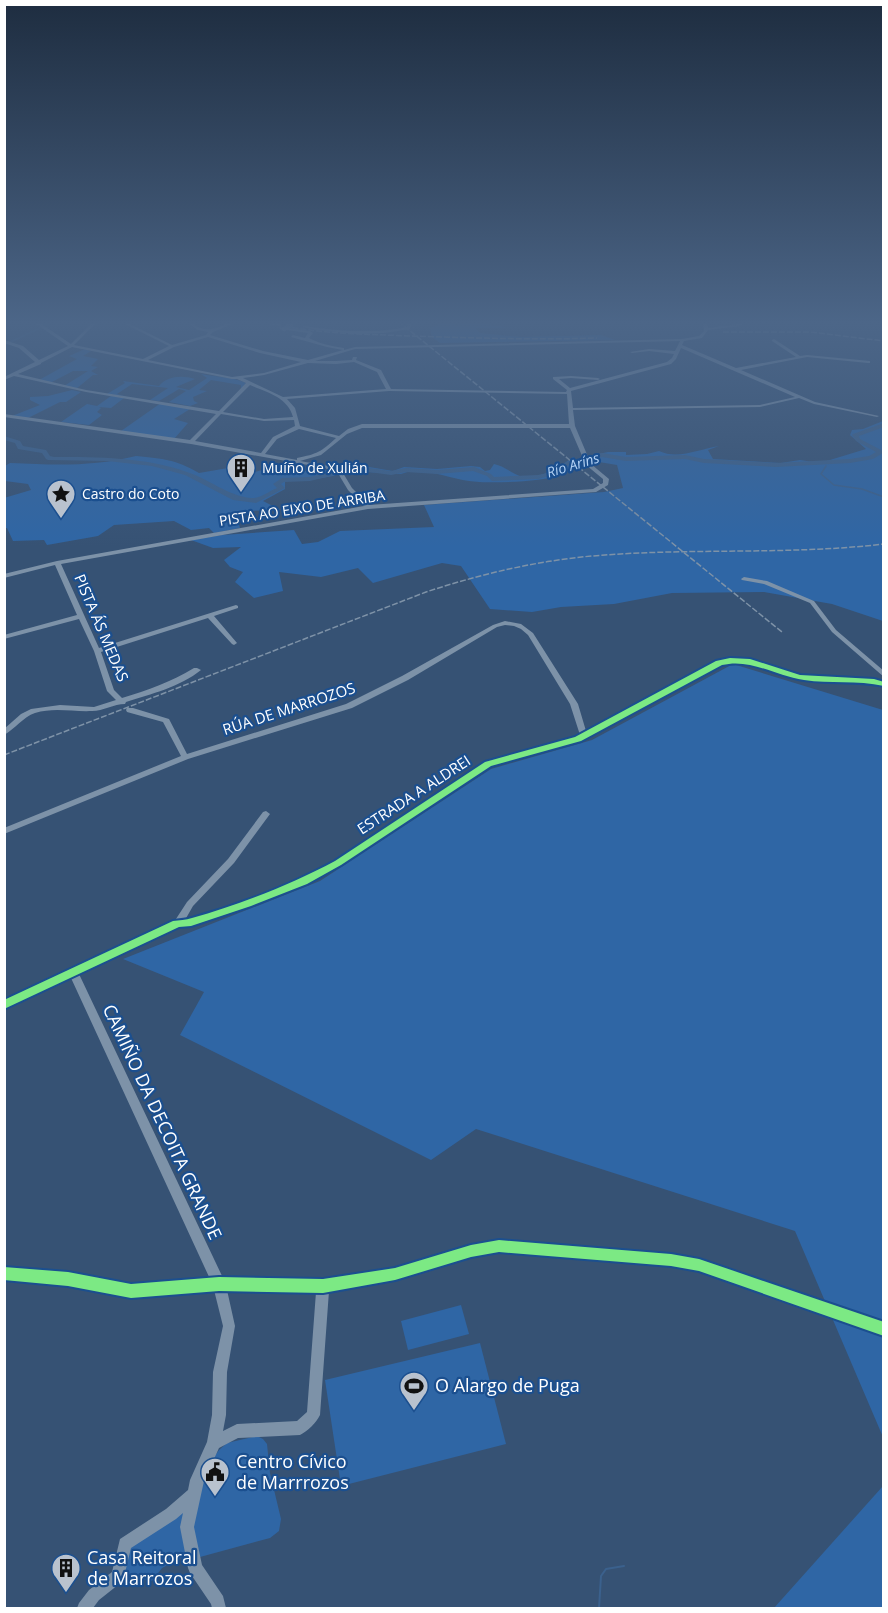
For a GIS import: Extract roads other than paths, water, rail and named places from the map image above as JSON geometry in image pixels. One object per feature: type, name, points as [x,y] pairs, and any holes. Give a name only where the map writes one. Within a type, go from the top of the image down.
[{"type":"street","points":[[122,396],[222,411],[264,420],[295,418]]},
{"type":"street","points":[[191,442],[236,396]]},
{"type":"street","points":[[278,396],[293,408],[298,427]]},
{"type":"street","points":[[282,398],[305,396]]},
{"type":"street","name":"PISTA AO EIXO DE ARRIBA","points":[[4,576],[57,563],[368,507],[594,491],[606,484],[606,479],[589,465],[572,426],[570,396]]},
{"type":"street","points":[[571,409],[760,406],[799,397],[814,403],[877,416]]},
{"type":"street","points":[[4,415],[191,442],[330,468],[339,473],[350,489],[368,507]]},
{"type":"street","points":[[292,460],[321,454],[338,437],[362,426],[572,426]]},
{"type":"street","points":[[262,455],[275,438],[298,427],[338,437]]},
{"type":"street","name":"PISTA ÁS MEDAS","points":[[57,563],[97,651],[111,691],[121,702]]},
{"type":"street","points":[[744,579],[765,582],[812,602],[834,631],[884,675]]},
{"type":"street","points":[[97,651],[236,608]]},
{"type":"street","points":[[4,637],[81,616]]},
{"type":"street","points":[[210,616],[234,643]]},
{"type":"street","name":"RÚA DE MARROZOS","points":[[4,831],[185,757],[349,706],[405,678],[495,626],[507,622],[522,626],[533,637],[574,705],[584,736]]},
{"type":"street","name":"ESTRADA A ALDREI","points":[[4,1005],[177,924],[191,922],[313,877],[338,863],[488,764],[571,742],[708,668],[726,661],[758,662],[802,677],[884,684]]},
{"type":"street","points":[[4,733],[24,716],[46,707],[94,709],[121,702],[178,681],[197,670]]},
{"type":"street","points":[[130,710],[166,721],[185,757]]},
{"type":"street","points":[[177,924],[190,904],[231,861],[266,814]]},
{"type":"street","name":"CAMIÑO DA DECOITA GRANDE","points":[[74,974],[219,1284],[229,1326],[220,1372],[219,1414],[214,1443],[196,1480],[187,1527],[195,1568],[218,1601],[219,1608]]},
{"type":"street","points":[[4,1273],[68,1279],[131,1291],[219,1284],[323,1286],[395,1274],[471,1251],[499,1246],[671,1260],[699,1265],[884,1329]]},
{"type":"street","points":[[214,1443],[237,1431],[300,1428],[313,1415],[323,1286]]},
{"type":"street","points":[[84,1608],[94,1595],[118,1576],[125,1544],[171,1514],[194,1494]]},
{"type":"waterway","name":"Río Aríns","points":[[4,438],[18,442],[20,448],[44,451],[48,458],[107,459],[153,464],[187,474],[236,498],[256,501],[281,488],[277,484],[282,480],[310,479],[355,468],[391,473],[406,470],[437,472],[474,469],[489,475],[492,479],[538,477],[550,474],[569,463],[602,455],[626,459],[685,457],[704,461],[776,465],[850,461],[871,458],[881,452],[858,440],[855,435],[884,425]]},
{"type":"waterway","points":[[826,466],[821,474],[834,485],[862,489],[884,497]]},
{"type":"waterway","points":[[599,1608],[601,1576],[606,1569],[624,1566]]},
{"type":"railway","points":[[491,396],[683,552]]},
{"type":"railway","points":[[683,552],[814,549],[884,544]]},
{"type":"railway","points":[[4,755],[426,592],[537,563],[605,555],[683,552]]},
{"type":"railway","points":[[683,552],[782,632]]},
{"type":"place","name":"Muíño de Xulián","points":[[241,494]]},
{"type":"place","name":"Castro do Coto","points":[[61,520]]},
{"type":"place","name":"O Alargo de Puga","points":[[414,1412]]},
{"type":"place","name":"Centro Cívico de Marrrozos","points":[[215,1498]]},
{"type":"place","name":"Casa Reitoral de Marrozos","points":[[66,1594]]}]
